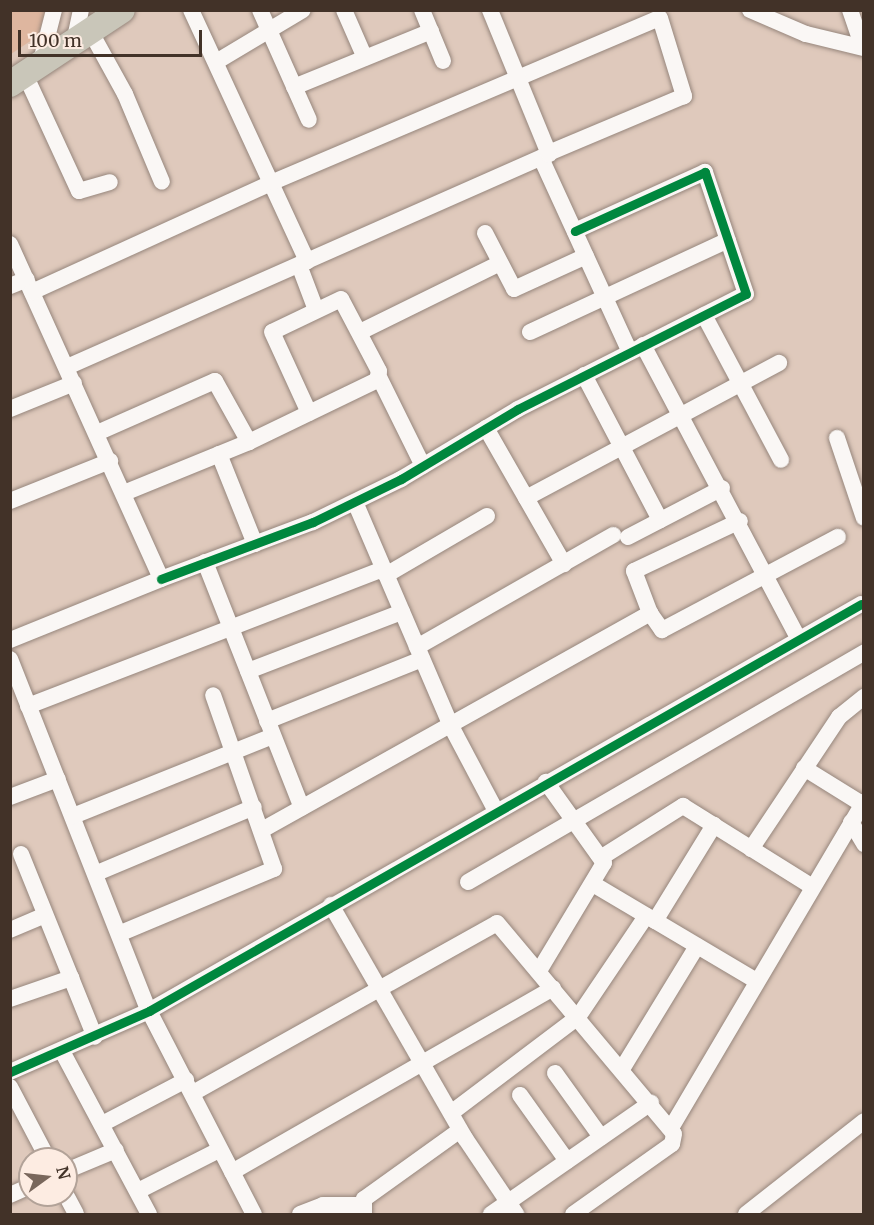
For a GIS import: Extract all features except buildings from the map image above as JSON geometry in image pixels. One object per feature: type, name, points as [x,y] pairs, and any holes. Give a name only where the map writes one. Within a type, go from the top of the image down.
[{"type":"highway","points":[[23,81],[99,21]]},
{"type":"street","points":[[54,10],[23,81],[79,191],[110,182]]},
{"type":"street","points":[[191,10],[273,182],[303,263],[316,310]]},
{"type":"street","points":[[260,10],[309,120]]},
{"type":"street","points":[[216,62],[303,10]]},
{"type":"street","points":[[344,10],[365,58]]},
{"type":"street","points":[[422,10],[443,61]]},
{"type":"street","points":[[490,10],[519,78],[575,231],[605,298],[682,415],[740,521],[798,638]]},
{"type":"street","points":[[750,10],[806,34],[863,47]]},
{"type":"street","points":[[850,10],[863,47]]},
{"type":"street","points":[[10,286],[30,285],[660,18],[684,96],[303,263],[70,375],[10,409]]},
{"type":"street","points":[[99,21],[125,94],[162,182]]},
{"type":"street","points":[[294,87],[431,31]]},
{"type":"street","points":[[10,640],[255,544],[355,502],[584,375],[746,294],[702,171],[575,231]]},
{"type":"street","points":[[485,233],[514,289],[586,256]]},
{"type":"street","points":[[530,332],[728,240]]},
{"type":"street","points":[[10,244],[110,461],[161,579]]},
{"type":"street","points":[[360,332],[500,263]]},
{"type":"street","points":[[309,413],[272,332],[341,299],[360,332],[379,377],[423,466]]},
{"type":"street","points":[[704,315],[781,460]]},
{"type":"street","points":[[526,498],[779,363]]},
{"type":"street","points":[[584,375],[660,520]]},
{"type":"street","points":[[124,493],[249,442],[379,377]]},
{"type":"street","points":[[97,433],[215,381],[249,442]]},
{"type":"street","points":[[486,428],[564,564]]},
{"type":"street","points":[[837,438],[864,518]]},
{"type":"street","points":[[219,454],[255,544]]},
{"type":"street","points":[[10,501],[110,461]]},
{"type":"street","points":[[73,816],[235,751],[270,728],[419,653],[564,564],[660,520],[722,488]]},
{"type":"street","points":[[355,502],[451,726],[496,811]]},
{"type":"street","points":[[28,706],[230,626],[385,572],[487,516]]},
{"type":"street","points":[[740,521],[634,571],[650,613],[662,630],[838,537]]},
{"type":"street","points":[[206,562],[302,808]]},
{"type":"street","points":[[10,1072],[63,1053],[149,1011],[861,604]]},
{"type":"street","points":[[248,671],[402,612]]},
{"type":"street","points":[[262,830],[650,613]]},
{"type":"street","points":[[468,882],[864,652]]},
{"type":"street","points":[[10,659],[121,933],[149,1011],[190,1086],[219,1150],[254,1215]]},
{"type":"street","points":[[121,933],[272,872],[275,864],[213,695]]},
{"type":"street","points":[[751,849],[844,711],[864,698]]},
{"type":"street","points":[[573,1215],[672,1144],[671,1128],[755,980],[863,803],[804,768]]},
{"type":"street","points":[[10,797],[58,779]]},
{"type":"street","points":[[546,782],[602,857]]},
{"type":"street","points":[[97,873],[254,807]]},
{"type":"street","points":[[539,970],[593,884],[602,857],[677,808],[686,807],[811,886]]},
{"type":"street","points":[[851,822],[864,844]]},
{"type":"street","points":[[451,1113],[578,1017],[651,919],[714,825]]},
{"type":"street","points":[[21,854],[95,1037]]},
{"type":"street","points":[[593,884],[755,980]]},
{"type":"street","points":[[331,905],[460,1130],[512,1208]]},
{"type":"street","points":[[10,930],[45,915]]},
{"type":"street","points":[[102,1124],[190,1086],[379,988],[497,923],[671,1128]]},
{"type":"street","points":[[622,1069],[697,946]]},
{"type":"street","points":[[10,999],[71,978]]},
{"type":"street","points":[[232,1172],[554,988]]},
{"type":"street","points":[[63,1053],[149,1215]]},
{"type":"street","points":[[555,1073],[601,1137]]},
{"type":"street","points":[[10,1087],[42,1147]]},
{"type":"street","points":[[520,1095],[567,1161]]},
{"type":"street","points":[[491,1215],[512,1208],[567,1161],[651,1103]]},
{"type":"street","points":[[746,1215],[864,1120]]},
{"type":"street","points":[[300,1215],[323,1205],[362,1210],[460,1130]]},
{"type":"street","points":[[760,1215],[864,1133]]},
{"type":"street","points":[[78,1166],[116,1150]]},
{"type":"street","points":[[138,1191],[219,1150]]},
{"type":"shaded area","points":[[11,10],[45,11],[38,36],[11,54]]},
{"type":"cycle path","points":[[161,579],[313,522],[401,479],[518,409],[746,294],[705,172],[575,231]]},
{"type":"cycle path","points":[[10,1072],[149,1011],[861,604]]}]
